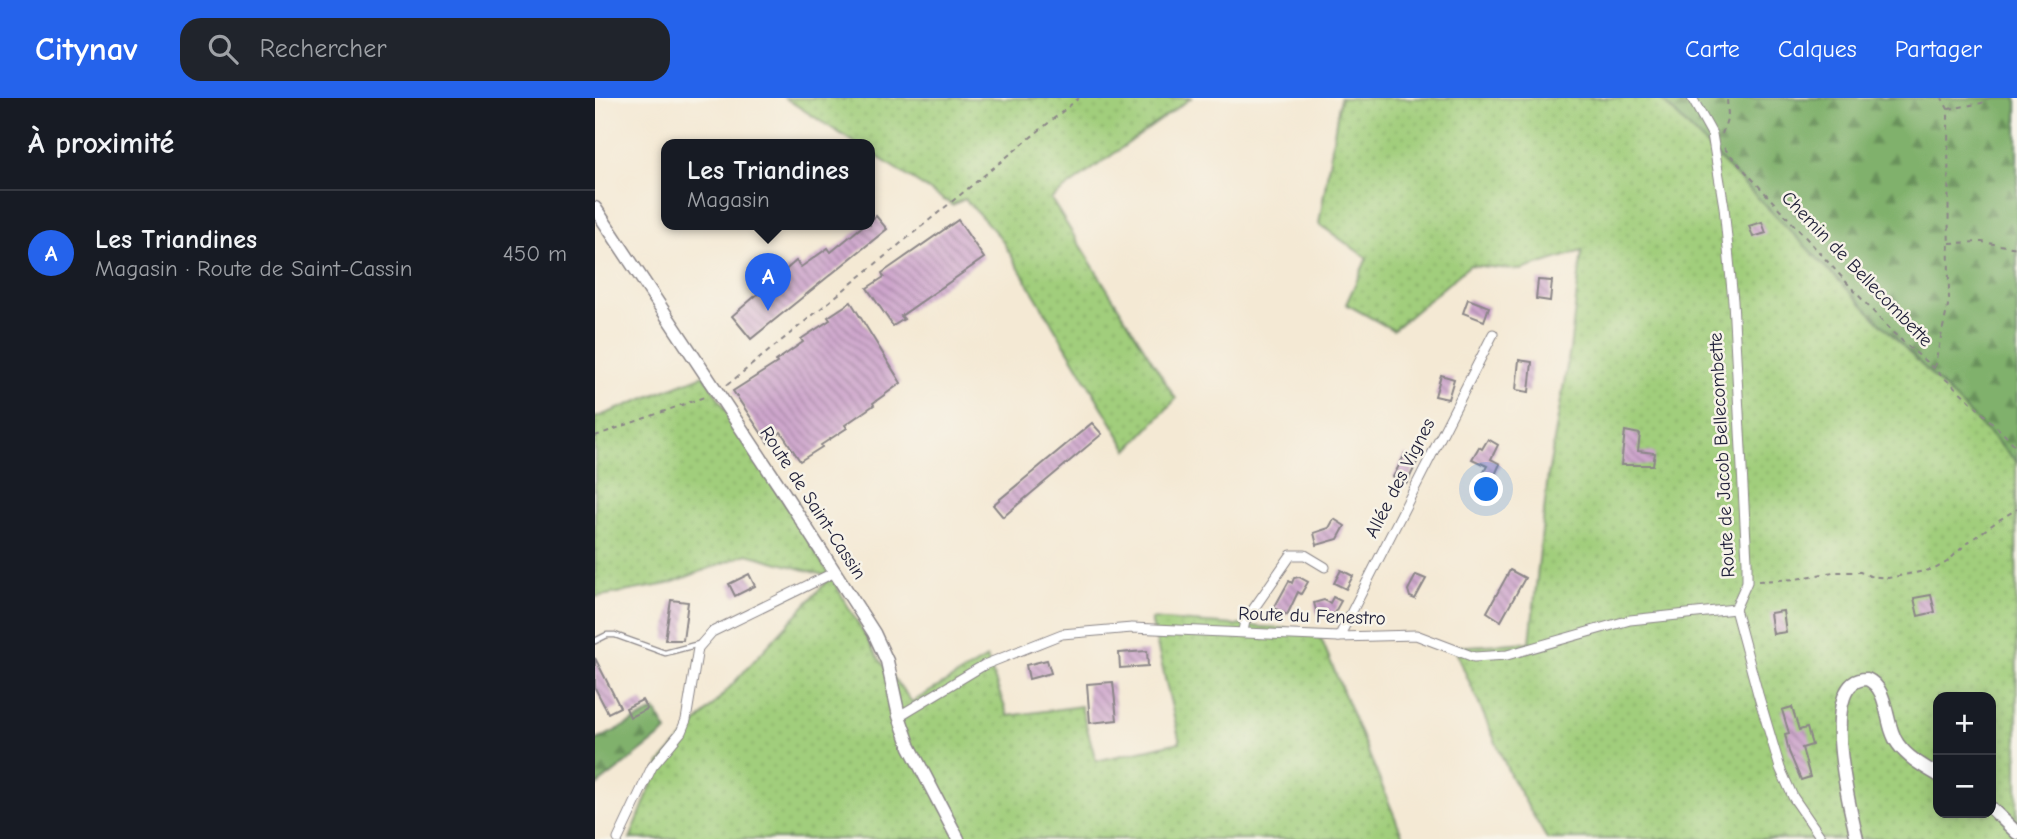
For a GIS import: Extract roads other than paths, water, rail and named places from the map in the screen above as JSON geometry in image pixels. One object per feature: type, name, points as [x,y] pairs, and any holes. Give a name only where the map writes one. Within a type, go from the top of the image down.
[{"type":"street","name":"Route de Jacob Bellecombette","points":[[1692,98],[1712,134],[1724,207],[1733,301],[1747,582],[1735,609]]},
{"type":"street","name":"Route de Saint-Cassin","points":[[595,208],[835,572],[881,647],[910,747],[958,839]]},
{"type":"street","name":"Allée des Vignes","points":[[1339,637],[1493,334]]},
{"type":"street","points":[[1243,631],[1245,621],[1291,555],[1305,555],[1325,567]]},
{"type":"street","points":[[618,839],[652,767],[681,732],[686,720],[698,648],[712,632],[835,572]]},
{"type":"street","name":"Route du Fenestro","points":[[899,716],[984,665],[1062,634],[1132,628],[1339,637],[1416,635],[1474,657],[1507,655],[1630,620],[1735,609]]},
{"type":"street","points":[[1735,609],[1780,768],[1793,797],[1822,839]]},
{"type":"street","points":[[1857,839],[1839,740],[1845,700],[1851,685],[1867,679],[1877,686],[1891,732],[1899,746],[1916,762],[1933,772]]},
{"type":"street","points":[[1996,813],[2017,833]]},
{"type":"lane","points":[[595,641],[607,635],[615,635],[665,653],[703,642]]},
{"type":"place","name":"Les Triandines","points":[[768,311]]}]
